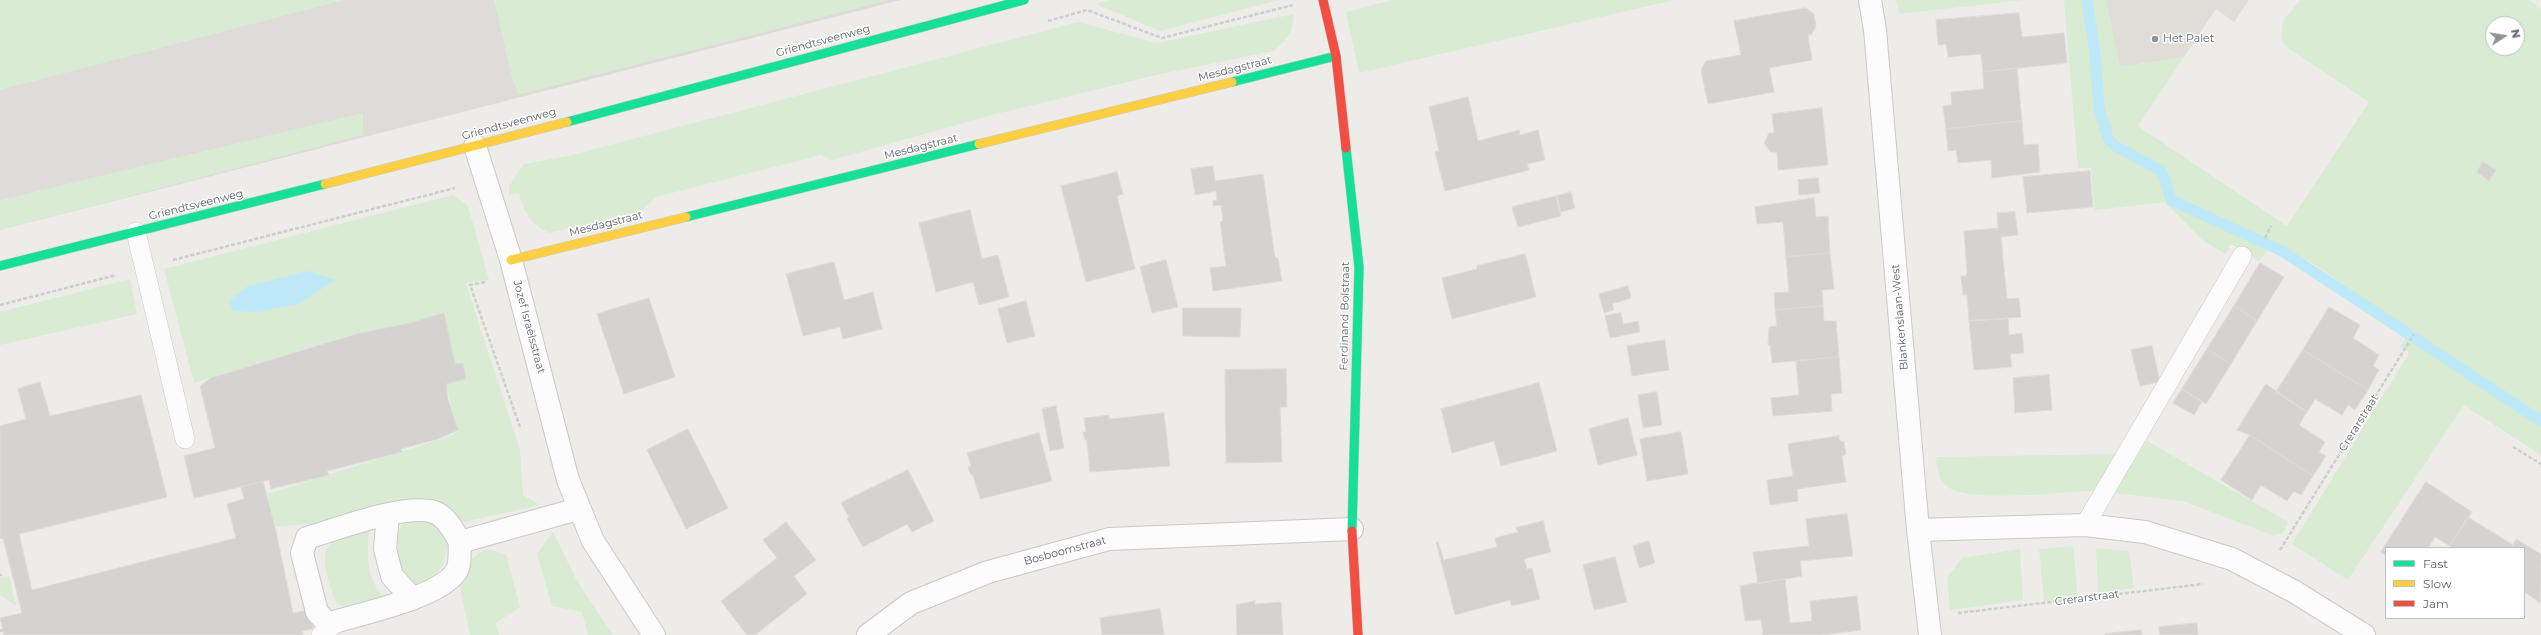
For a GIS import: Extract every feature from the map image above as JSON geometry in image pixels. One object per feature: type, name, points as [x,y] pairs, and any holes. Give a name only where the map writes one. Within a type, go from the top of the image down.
[{"type":"street","name":"Griendtsveenweg","points":[[0,266],[476,146],[1024,0]]},
{"type":"street","name":"Ferdinand Bolstraat","points":[[1323,0],[1336,56],[1359,267],[1352,529],[1358,635]]},
{"type":"street","name":"Blankenslaan-West","points":[[1870,0],[1875,30],[1918,530],[1929,626]]},
{"type":"street","name":"Mesdagstraat","points":[[511,260],[1336,56]]},
{"type":"street","name":"Jozef Israëlsstraat","points":[[476,146],[511,260],[568,480],[578,509],[593,541],[654,635]]},
{"type":"street","points":[[460,542],[578,509]]},
{"type":"street","points":[[405,512],[435,513],[454,531],[460,542],[457,571],[448,582],[412,598],[331,623],[326,622],[317,612],[302,553],[303,546],[307,538],[388,514],[405,512]]},
{"type":"street","points":[[388,514],[385,549],[392,576],[412,598]]},
{"type":"street","points":[[1918,530],[2085,524],[2145,532],[2232,559],[2295,592],[2364,635]]},
{"type":"street","name":"Bosboomstraat","points":[[868,635],[911,603],[988,572],[1109,539],[1352,529]]},
{"type":"lane","points":[[136,232],[185,439]]},
{"type":"lane","points":[[2085,524],[2242,256]]},
{"type":"lane","points":[[321,635],[338,621]]},
{"type":"path","points":[[0,305],[454,188],[476,210],[493,204]]},
{"type":"path","name":"Crerarstraat","points":[[2264,576],[2414,334]]},
{"type":"path","points":[[2512,447],[2541,464]]},
{"type":"path","name":"Crerarstraat","points":[[1929,626],[2220,582],[2232,559]]},
{"type":"shaded area","points":[[0,0],[901,0],[0,230]]},
{"type":"shaded area","name":"Het Palet","points":[[2106,0],[2249,0],[2234,22],[2216,9],[2184,57],[2119,67]]},
{"type":"green space","points":[[0,0],[344,0],[0,90]]},
{"type":"green space","points":[[494,0],[889,0],[518,95],[512,78]]},
{"type":"green space","points":[[1109,0],[1279,0],[1160,31],[1096,4]]},
{"type":"green space","points":[[1392,0],[1674,0],[1359,73],[1346,12]]},
{"type":"green space","points":[[1896,0],[2023,0],[1899,14]]},
{"type":"green space","points":[[2064,0],[2106,0],[2120,67],[2184,57],[2138,126],[2287,226],[2369,102],[2288,48],[2281,40],[2283,21],[2300,0],[2529,0],[2541,9],[2541,455],[2464,405],[2348,580],[2292,544],[2409,353],[2401,346],[2410,331],[2311,262],[2272,245],[2259,261],[2231,244],[2225,254],[2201,239],[2165,202],[2095,210],[2091,168],[2078,168]]},
{"type":"green space","points":[[1294,14],[1291,31],[1286,39],[1273,51],[1156,75],[988,116],[832,160],[821,155],[656,197],[641,211],[549,233],[537,226],[529,217],[523,206],[519,193],[509,195],[509,186],[524,164],[568,156],[1078,22],[1157,43]]},
{"type":"green space","points":[[363,113],[363,135],[0,230],[0,200]]},
{"type":"green space","points":[[453,195],[468,206],[489,280],[466,283],[520,450],[523,495],[540,505],[464,522],[420,498],[330,522],[275,527],[267,494],[454,435],[455,431],[457,432],[446,384],[466,379],[463,363],[455,364],[410,323],[350,335],[194,383],[164,269]]},
{"type":"green space","points":[[130,279],[137,314],[0,345],[0,312]]},
{"type":"green space","points":[[2147,441],[2288,522],[2283,533],[2274,536],[2183,501],[2113,493]]},
{"type":"green space","points":[[2116,454],[2093,491],[2015,496],[1993,496],[1956,491],[1945,485],[1941,479],[1938,472],[1936,457]]},
{"type":"green space","points":[[410,519],[431,522],[449,540],[443,565],[428,583],[414,585],[405,574],[399,560],[397,537],[399,530]]},
{"type":"green space","points":[[369,529],[368,557],[370,572],[382,596],[345,607],[337,603],[331,589],[326,571],[325,554],[328,547],[336,539]]},
{"type":"green space","points":[[553,532],[577,581],[613,635],[588,635],[582,612],[552,606],[537,554]]},
{"type":"green space","points":[[2073,546],[2078,599],[2044,601],[2039,549]]},
{"type":"green space","points":[[2096,548],[2129,551],[2134,588],[2098,593]]},
{"type":"green space","points":[[486,549],[506,554],[520,607],[496,623],[499,635],[470,635],[459,583],[469,560]]},
{"type":"green space","points":[[2020,549],[2023,600],[1950,610],[1947,578],[1962,558]]},
{"type":"green space","points":[[9,576],[16,606],[0,595],[0,578]]},
{"type":"water","points":[[307,271],[335,280],[298,304],[257,312],[233,311],[229,301],[248,286]]},
{"type":"building","points":[[1806,8],[1814,14],[1816,26],[1811,35],[1808,35],[1812,60],[1769,68],[1774,92],[1708,104],[1701,70],[1706,61],[1741,55],[1734,21]]},
{"type":"building","points":[[2019,13],[2022,37],[2064,33],[2067,63],[1983,72],[1981,54],[1948,57],[1946,44],[1938,45],[1936,20]]},
{"type":"building","points":[[2017,68],[2022,121],[1946,129],[1943,106],[1952,105],[1951,92],[1984,89],[1983,72]]},
{"type":"building","points":[[1468,97],[1478,141],[1519,130],[1520,135],[1538,130],[1545,160],[1527,164],[1529,170],[1445,191],[1435,152],[1439,151],[1429,107]]},
{"type":"building","points":[[1822,108],[1828,165],[1778,170],[1777,152],[1771,152],[1764,143],[1769,133],[1774,133],[1772,114]]},
{"type":"building","points":[[2022,121],[2024,145],[2038,144],[2040,172],[1992,178],[1991,160],[1958,163],[1956,150],[1948,151],[1946,129]]},
{"type":"building","points":[[2483,162],[2496,170],[2489,181],[2477,172]]},
{"type":"building","points":[[1213,166],[1215,181],[1263,174],[1275,258],[1278,258],[1282,281],[1213,291],[1210,268],[1226,266],[1220,222],[1223,221],[1221,205],[1213,206],[1213,201],[1217,200],[1216,191],[1195,195],[1191,169]]},
{"type":"building","points":[[2090,171],[2093,207],[2027,213],[2023,177]]},
{"type":"building","points":[[1117,172],[1123,194],[1117,196],[1135,269],[1086,282],[1061,186]]},
{"type":"building","points":[[1818,178],[1820,193],[1799,195],[1798,180]]},
{"type":"building","points":[[1571,192],[1575,208],[1561,212],[1557,196]]},
{"type":"building","points":[[1556,196],[1561,216],[1518,227],[1512,207]]},
{"type":"building","points":[[1814,198],[1816,217],[1828,216],[1830,253],[1786,257],[1783,222],[1757,224],[1755,207]]},
{"type":"building","points":[[970,210],[982,259],[998,255],[1009,297],[979,305],[973,282],[936,292],[919,223]]},
{"type":"building","points":[[2015,212],[2018,235],[2001,237],[2007,299],[2019,298],[2021,317],[1969,321],[1967,295],[1963,295],[1961,276],[1966,276],[1967,272],[1964,231],[1998,228],[1997,213]]},
{"type":"building","points":[[1830,253],[1834,289],[1822,290],[1823,306],[1775,310],[1774,293],[1789,292],[1786,257]]},
{"type":"building","points":[[1525,254],[1536,297],[1452,319],[1442,278],[1477,269],[1477,266]]},
{"type":"building","points":[[1166,260],[1178,307],[1152,313],[1140,267]]},
{"type":"building","points":[[834,262],[844,300],[873,292],[882,329],[843,339],[840,327],[803,336],[786,274]]},
{"type":"building","points":[[2260,263],[2284,277],[2257,321],[2234,306]]},
{"type":"building","points":[[1628,286],[1631,298],[1612,304],[1614,310],[1604,313],[1599,294]]},
{"type":"building","points":[[649,298],[675,377],[624,394],[597,314]]},
{"type":"building","points":[[1026,301],[1035,336],[1007,343],[998,309]]},
{"type":"building","points":[[1823,306],[1824,321],[1836,321],[1839,357],[1772,363],[1770,345],[1768,345],[1769,327],[1777,326],[1775,310]]},
{"type":"building","points":[[2234,306],[2257,321],[2231,364],[2207,349]]},
{"type":"building","points":[[2329,307],[2360,325],[2353,338],[2379,355],[2373,366],[2379,370],[2368,390],[2303,350]]},
{"type":"building","points":[[1183,308],[1241,308],[1240,337],[1183,336]]},
{"type":"building","points":[[444,313],[455,364],[463,363],[466,379],[446,384],[448,400],[458,430],[438,439],[401,449],[402,452],[327,471],[329,475],[271,489],[269,480],[194,498],[184,456],[215,448],[200,386],[211,378],[356,334],[410,323]]},
{"type":"building","points":[[1621,313],[1623,324],[1638,321],[1640,332],[1610,338],[1605,316]]},
{"type":"building","points":[[2008,319],[2009,335],[2022,333],[2024,353],[2010,354],[2012,367],[1974,370],[1969,321]]},
{"type":"building","points":[[1665,340],[1669,370],[1632,376],[1627,346]]},
{"type":"building","points":[[2152,346],[2160,382],[2140,386],[2131,350]]},
{"type":"building","points":[[2207,349],[2231,364],[2206,404],[2182,389]]},
{"type":"building","points":[[2303,350],[2368,390],[2355,410],[2348,405],[2342,415],[2315,399],[2307,412],[2276,392]]},
{"type":"building","points":[[1839,357],[1842,393],[1831,394],[1832,411],[1773,416],[1771,398],[1799,395],[1796,361]]},
{"type":"building","points":[[1286,369],[1287,407],[1280,407],[1282,462],[1226,463],[1225,370]]},
{"type":"building","points":[[2049,375],[2052,410],[2015,413],[2013,378]]},
{"type":"building","points":[[40,382],[50,416],[141,395],[167,497],[19,534],[32,590],[236,538],[227,504],[244,499],[241,487],[263,481],[276,531],[293,613],[309,610],[313,629],[302,631],[303,635],[4,635],[0,618],[22,613],[3,538],[0,539],[0,426],[26,419],[18,389]]},
{"type":"building","points":[[1539,383],[1557,451],[1501,466],[1494,441],[1452,453],[1441,409]]},
{"type":"building","points":[[2266,384],[2307,412],[2299,425],[2325,442],[2319,452],[2326,456],[2313,476],[2250,435],[2237,430]]},
{"type":"building","points":[[2182,389],[2202,402],[2194,415],[2173,403]]},
{"type":"building","points":[[1657,392],[1662,425],[1643,428],[1638,395]]},
{"type":"building","points":[[1056,406],[1064,448],[1050,451],[1042,409]]},
{"type":"building","points":[[1164,413],[1170,466],[1090,472],[1087,440],[1085,440],[1083,432],[1086,432],[1084,418],[1109,415],[1109,419]]},
{"type":"building","points":[[1628,418],[1637,455],[1598,465],[1589,429]]},
{"type":"building","points":[[688,429],[728,508],[686,529],[647,450]]},
{"type":"building","points":[[1681,432],[1688,474],[1647,481],[1640,439]]},
{"type":"building","points":[[1039,433],[1052,481],[980,499],[973,475],[971,475],[968,467],[971,466],[967,453]]},
{"type":"building","points":[[2250,435],[2313,476],[2301,495],[2294,491],[2287,501],[2261,485],[2252,500],[2221,480]]},
{"type":"building","points":[[1839,436],[1839,440],[1844,442],[1846,454],[1842,457],[1846,482],[1797,489],[1798,501],[1770,505],[1767,480],[1793,476],[1788,444]]},
{"type":"building","points":[[908,470],[934,521],[912,532],[907,524],[863,547],[847,519],[849,517],[841,503]]},
{"type":"building","points":[[2426,482],[2472,512],[2450,546],[2435,537],[2429,547],[2385,547],[2385,555],[2381,552]]},
{"type":"building","points":[[1847,514],[1853,556],[1800,561],[1802,576],[1758,584],[1753,552],[1809,546],[1806,519]]},
{"type":"building","points":[[2468,517],[2513,545],[2512,547],[2450,546]]},
{"type":"building","points":[[1543,521],[1551,552],[1524,559],[1527,569],[1532,568],[1540,599],[1512,606],[1510,600],[1455,615],[1436,542],[1438,542],[1444,560],[1497,547],[1495,538],[1518,532],[1516,528]]},
{"type":"building","points":[[786,522],[816,560],[794,576],[807,594],[755,635],[747,635],[721,601],[777,558],[763,540]]},
{"type":"building","points":[[2516,539],[2541,554],[2540,603],[2526,593],[2525,594],[2525,547],[2512,547]]},
{"type":"building","points":[[1649,541],[1655,563],[1639,568],[1633,546]]},
{"type":"building","points":[[1615,557],[1627,602],[1594,610],[1583,565]]},
{"type":"building","points":[[1785,579],[1790,623],[1812,621],[1810,601],[1857,596],[1861,630],[1821,635],[1763,635],[1761,620],[1745,621],[1740,586]]},
{"type":"building","points":[[1255,601],[1255,604],[1281,602],[1283,635],[1237,635],[1236,605]]},
{"type":"building","points":[[1160,609],[1164,635],[1102,635],[1100,618]]},
{"type":"building","points":[[2197,623],[2198,635],[2160,635],[2159,627]]},
{"type":"building","points":[[2141,630],[2142,635],[2105,635],[2105,634]]},
{"type":"waterway","points":[[2087,0],[2095,54],[2099,108],[2108,138],[2115,146],[2160,170],[2164,177],[2171,200],[2282,251],[2541,421]]},
{"type":"traffic: fast","points":[[567,122],[1024,0]]},
{"type":"traffic: fast","points":[[1232,82],[1336,56]]},
{"type":"traffic: fast","points":[[686,217],[979,144]]},
{"type":"traffic: fast","points":[[1346,148],[1359,267],[1352,531]]},
{"type":"traffic: fast","points":[[0,266],[325,184]]},
{"type":"traffic: slow","points":[[979,144],[1232,82]]},
{"type":"traffic: slow","points":[[325,184],[567,122]]},
{"type":"traffic: slow","points":[[511,260],[686,217]]},
{"type":"traffic: jam","points":[[1323,0],[1336,56],[1346,148]]},
{"type":"traffic: jam","points":[[1352,531],[1358,635]]},
{"type":"place","name":"Het Palet","points":[[2155,39]]}]
